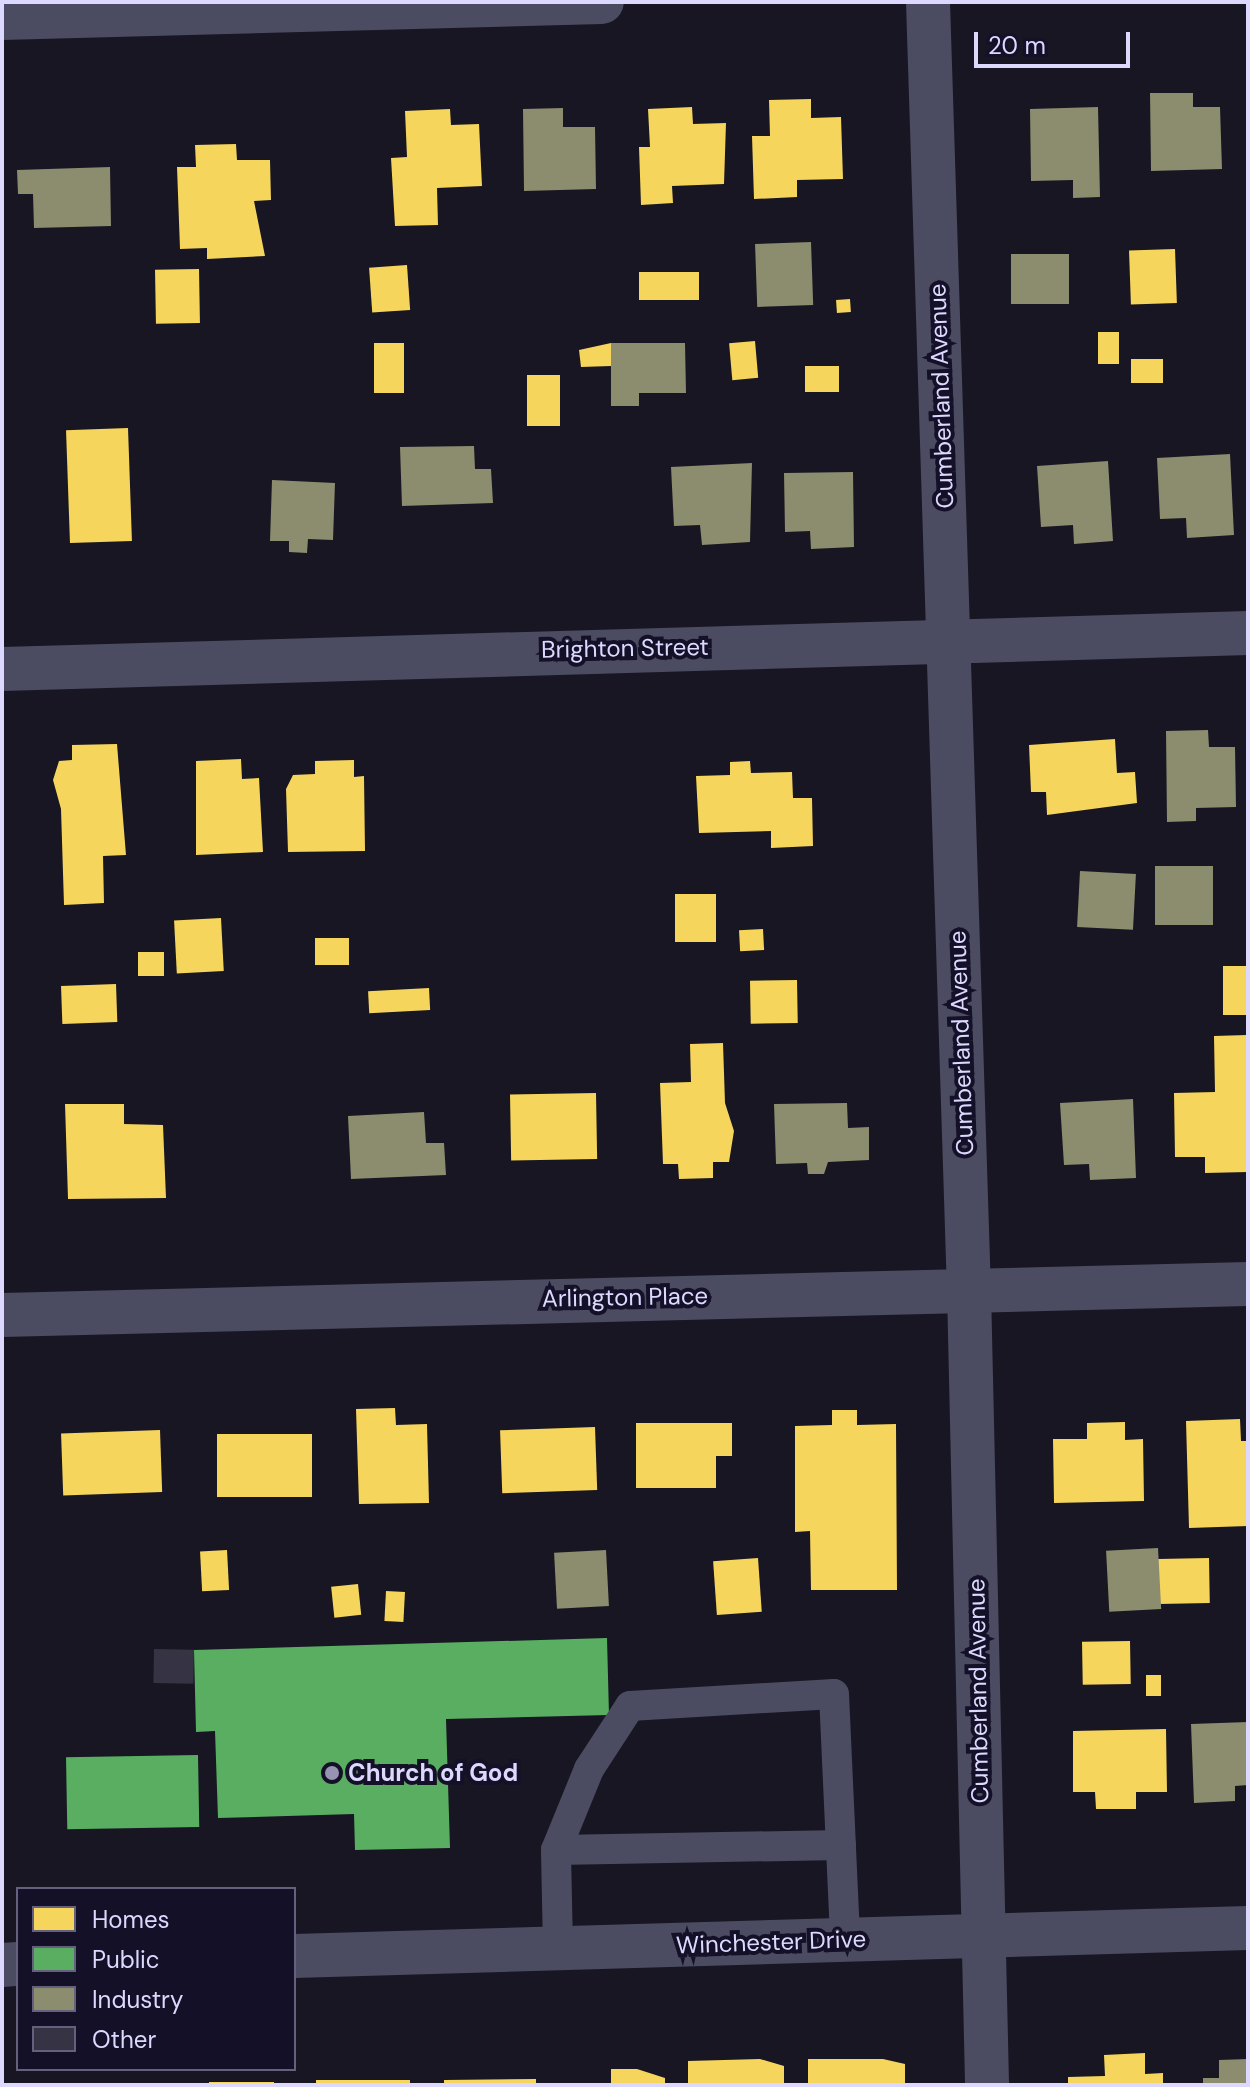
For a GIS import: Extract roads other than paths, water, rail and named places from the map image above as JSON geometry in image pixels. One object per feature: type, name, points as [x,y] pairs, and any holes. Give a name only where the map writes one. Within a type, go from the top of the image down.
[{"type":"street","points":[[2,18],[602,2]]},
{"type":"street","name":"Cumberland Avenue","points":[[928,2],[969,1290],[987,2085]]},
{"type":"street","name":"Brighton Street","points":[[2,669],[1248,633]]},
{"type":"street","name":"Arlington Place","points":[[2,1315],[1248,1284]]},
{"type":"street","name":"Winchester Drive","points":[[296,1956],[1248,1928]]},
{"type":"lane","points":[[558,1948],[556,1850],[589,1769],[630,1706],[834,1694],[845,1940]]},
{"type":"lane","points":[[556,1850],[841,1845]]},
{"type":"place","name":"Church of God","points":[[332,1773]]}]
